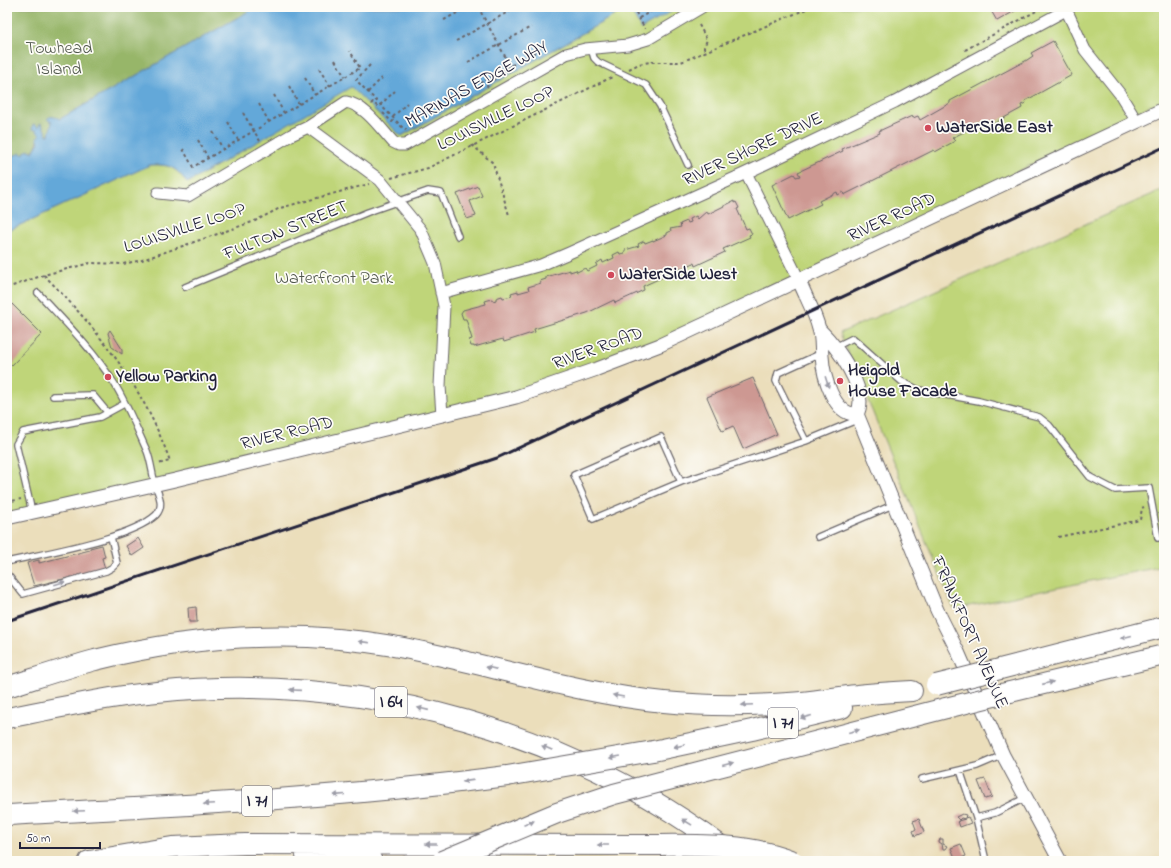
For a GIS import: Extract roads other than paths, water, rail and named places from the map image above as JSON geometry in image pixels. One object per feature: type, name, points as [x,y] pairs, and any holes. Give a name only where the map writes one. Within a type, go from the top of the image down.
[{"type":"highway","name":"I 71","points":[[7,815],[324,796],[436,785],[507,776],[653,751],[752,730],[1164,627]]},
{"type":"highway","points":[[7,687],[94,661],[158,647],[216,639],[285,637],[337,639],[392,646],[431,653],[609,694],[666,702],[732,706],[765,705],[912,691]]},
{"type":"highway","name":"I 71","points":[[442,861],[556,812],[614,794],[946,708],[1164,655]]},
{"type":"highway","name":"I 64","points":[[7,718],[118,697],[195,689],[233,688],[312,691],[388,701],[472,722],[531,742],[574,760],[659,804],[694,826],[741,861]]},
{"type":"highway","points":[[90,861],[172,847],[245,844],[642,845],[736,847],[756,850],[793,861]]},
{"type":"highway","points":[[90,861],[264,855],[323,857],[372,861]]},
{"type":"street","name":"MARINAS EDGE WAY","points":[[158,193],[188,196],[291,135],[308,127],[346,102],[354,103],[394,142],[399,145],[405,145],[566,54],[591,48],[628,45],[648,39],[702,7]]},
{"type":"street","points":[[1066,9],[1086,50],[1120,94],[1137,122]]},
{"type":"street","name":"RIVER SHORE DRIVE","points":[[441,293],[541,265],[746,173],[895,102],[1066,9]]},
{"type":"street","name":"RIVER ROAD","points":[[7,518],[155,485],[516,397],[598,369],[660,345],[1164,109]]},
{"type":"street","points":[[308,127],[380,180],[421,230],[435,263],[444,306],[440,386],[442,415]]},
{"type":"street","points":[[746,173],[799,280],[820,330],[821,354],[827,384],[837,404],[844,411],[858,416],[861,402],[855,381],[836,347],[820,330]]},
{"type":"street","name":"FRANKFORT AVENUE","points":[[858,416],[937,610],[958,652],[1003,755],[1060,861]]},
{"type":"lane","points":[[591,48],[594,58],[598,62],[646,85],[660,106],[688,165]]},
{"type":"lane","name":"FULTON STREET","points":[[185,287],[398,201],[428,191],[441,193],[458,236]]},
{"type":"lane","points":[[7,562],[111,537],[129,530],[157,514],[160,507],[160,498],[147,453],[114,384],[86,345],[38,293]]},
{"type":"lane","points":[[806,441],[776,381],[778,372],[821,354],[853,338],[896,378],[919,390],[979,400],[1039,417],[1049,425],[1090,477],[1115,490],[1149,488],[1158,538]]},
{"type":"lane","points":[[53,396],[93,395],[108,412]]},
{"type":"lane","points":[[32,512],[16,444],[23,432],[100,417],[124,404]]},
{"type":"lane","points":[[681,482],[661,437],[574,475],[593,519],[681,482],[806,441],[858,416]]},
{"type":"lane","points":[[818,537],[894,504]]},
{"type":"lane","points":[[7,574],[23,594],[106,571],[117,563],[111,537]]},
{"type":"lane","points":[[922,779],[977,766],[1003,755]]},
{"type":"lane","points":[[960,770],[976,818],[986,861]]},
{"type":"lane","points":[[976,818],[996,813],[1025,798]]},
{"type":"water","points":[[256,7],[629,7],[401,136],[351,87],[187,183],[176,170],[168,166],[150,165],[7,231],[7,158],[21,153],[23,155],[26,151],[30,150],[33,152],[39,142],[37,137],[40,135],[36,130],[32,129],[33,124],[39,127],[40,123],[42,124],[47,135],[49,135],[52,122],[47,119],[48,118],[53,117],[60,119]]},
{"type":"water","points":[[629,7],[679,7],[641,29]]},
{"type":"railway","points":[[7,621],[497,458],[1164,147]]},
{"type":"place","name":"WaterSide East","points":[[928,128]]},
{"type":"place","name":"WaterSide West","points":[[611,275]]},
{"type":"place","name":"Yellow Parking","points":[[108,377]]},
{"type":"place","name":"Heigold House Facade","points":[[840,381]]},
{"type":"park label","name":"Towhead Island","points":[[59,59]]},
{"type":"park label","name":"Waterfront Park","points":[[334,279]]}]
